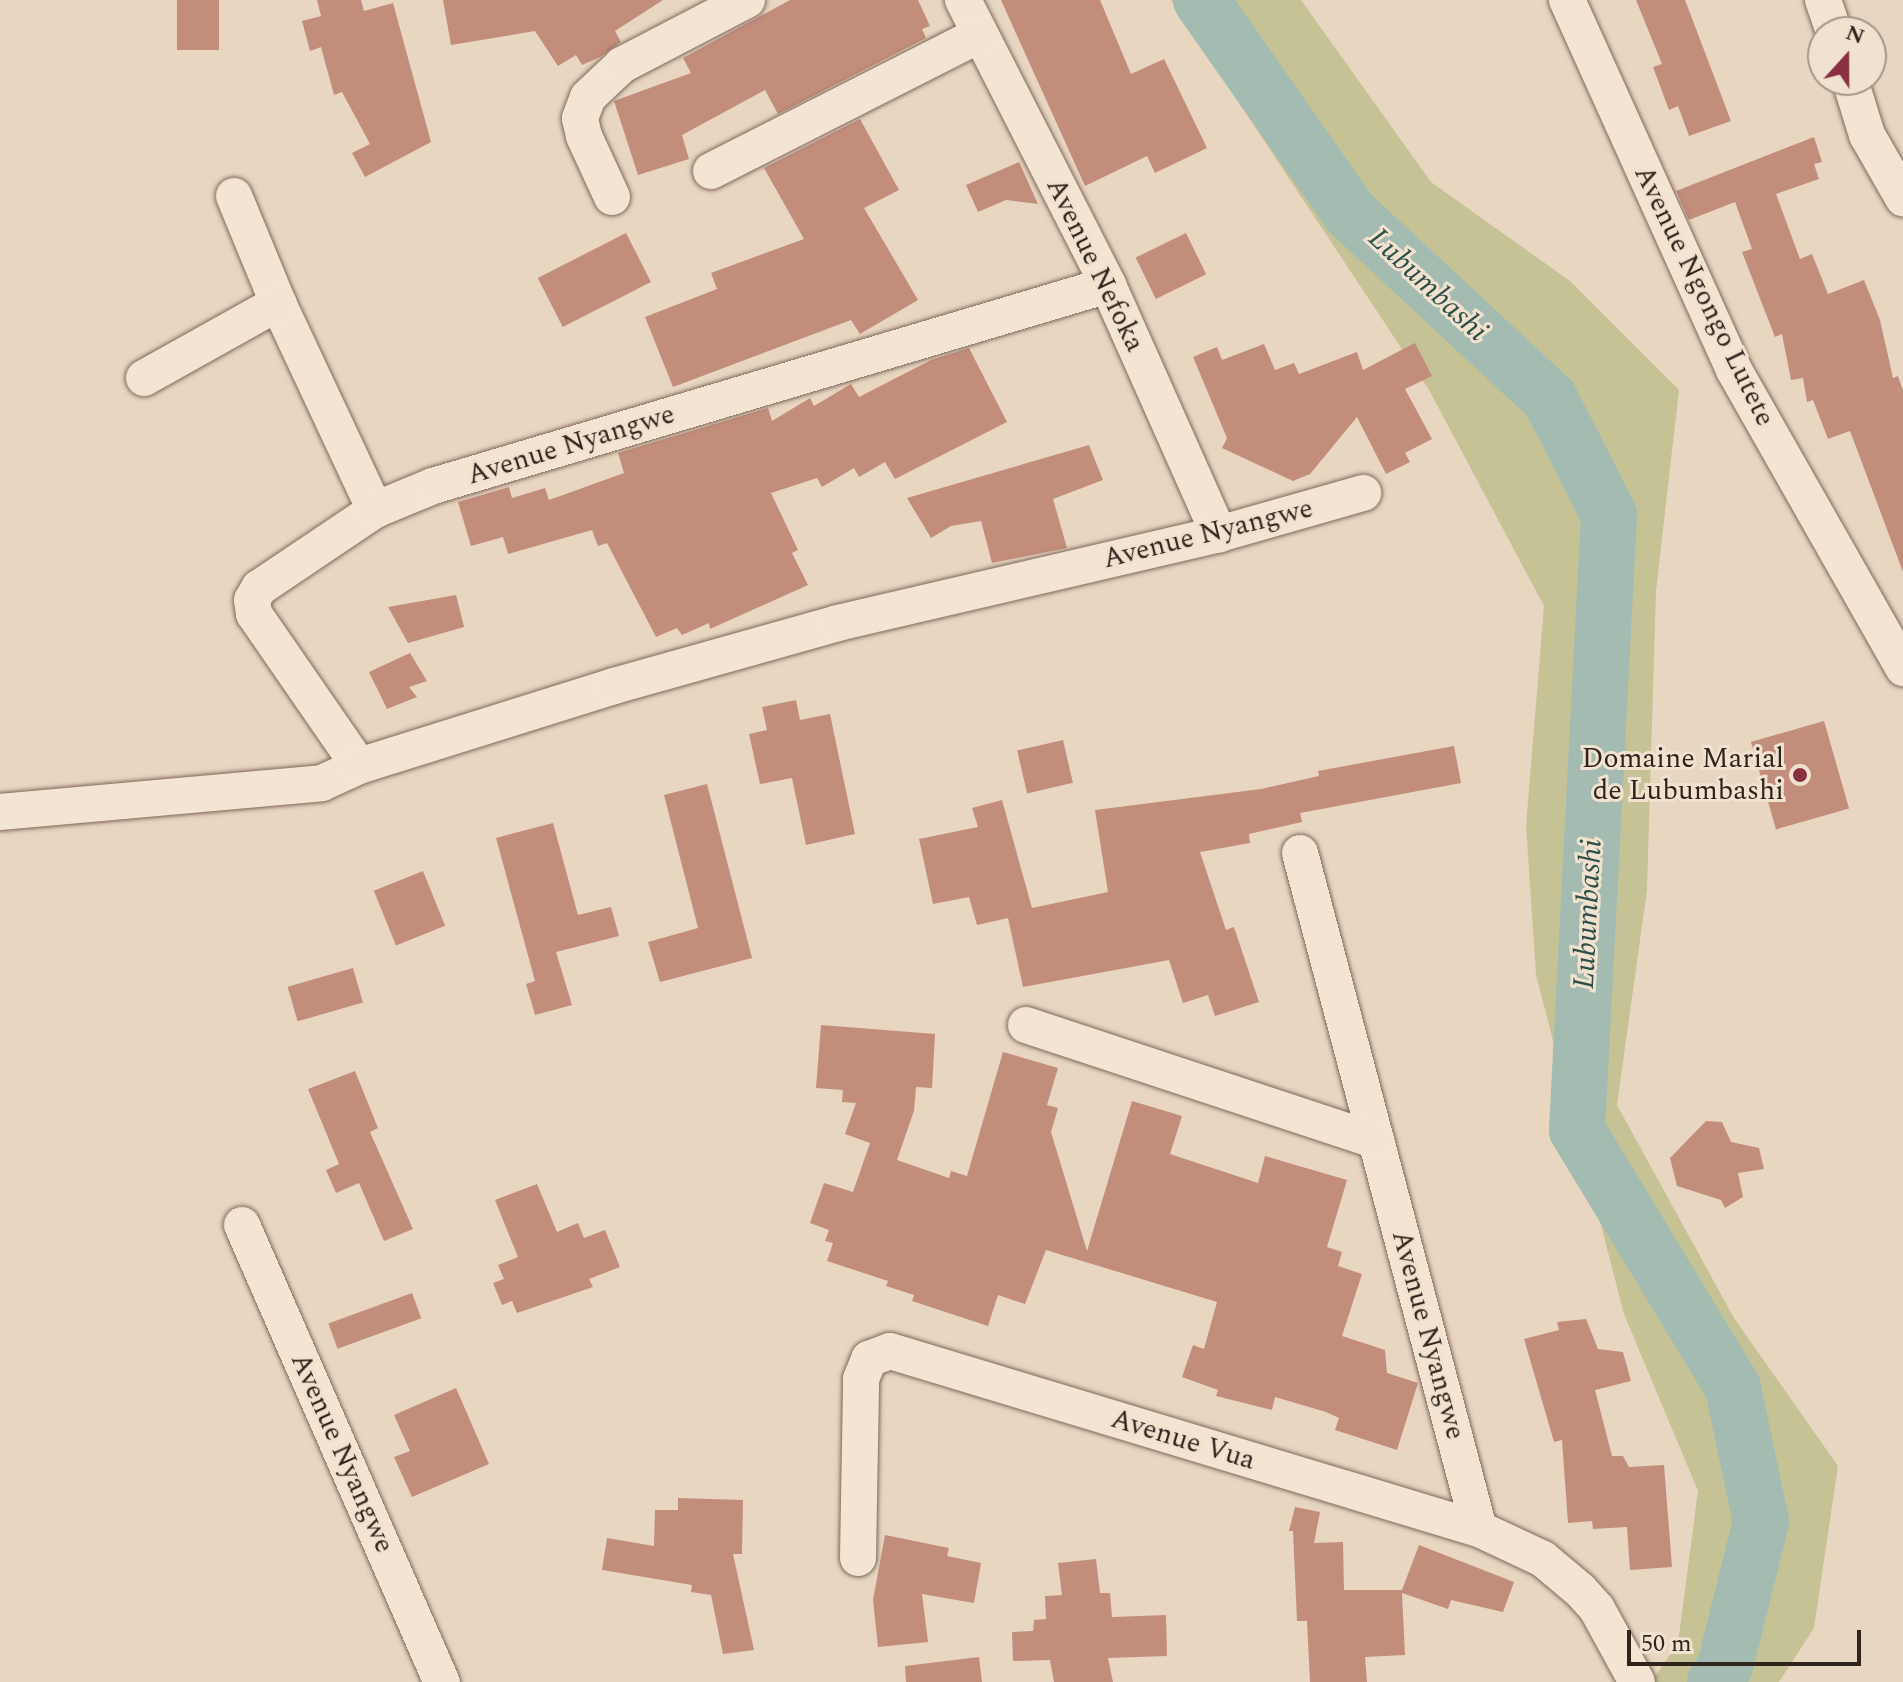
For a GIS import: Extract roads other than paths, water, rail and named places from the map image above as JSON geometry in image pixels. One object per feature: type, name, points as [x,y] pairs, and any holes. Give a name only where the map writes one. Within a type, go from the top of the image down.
[{"type":"street","points":[[612,197],[584,136],[580,118],[588,97],[622,65],[747,0]]},
{"type":"street","name":"Avenue Nefoka","points":[[963,0],[1108,285],[1219,534]]},
{"type":"street","name":"Avenue Ngongo Lutete","points":[[1567,0],[1734,370],[1903,668]]},
{"type":"street","points":[[711,171],[979,35]]},
{"type":"street","points":[[1855,96],[1867,135],[1903,198]]},
{"type":"street","points":[[234,196],[278,303],[375,510]]},
{"type":"street","name":"Avenue Nyangwe","points":[[359,766],[254,614],[252,600],[259,588],[375,510],[433,486],[1108,285]]},
{"type":"street","points":[[144,378],[278,303]]},
{"type":"street","name":"Avenue Nyangwe","points":[[0,812],[322,783],[359,766],[838,623],[1219,534],[1363,493]]},
{"type":"street","name":"Avenue Nyangwe","points":[[1300,853],[1479,1529]]},
{"type":"street","points":[[1026,1025],[1376,1141]]},
{"type":"street","name":"Avenue Nyangwe","points":[[242,1225],[442,1682]]},
{"type":"street","name":"Avenue Vua","points":[[858,1558],[861,1379],[869,1359],[890,1351],[1479,1529],[1543,1559],[1580,1590],[1608,1628],[1626,1680]]},
{"type":"waterway","name":"Lubumbashi","points":[[1201,0],[1350,213],[1550,399],[1609,515],[1577,1130],[1733,1388],[1761,1522],[1725,1666],[1715,1682]]},
{"type":"place","name":"Domaine Marial de Lubumbashi","points":[[1800,775]]}]
